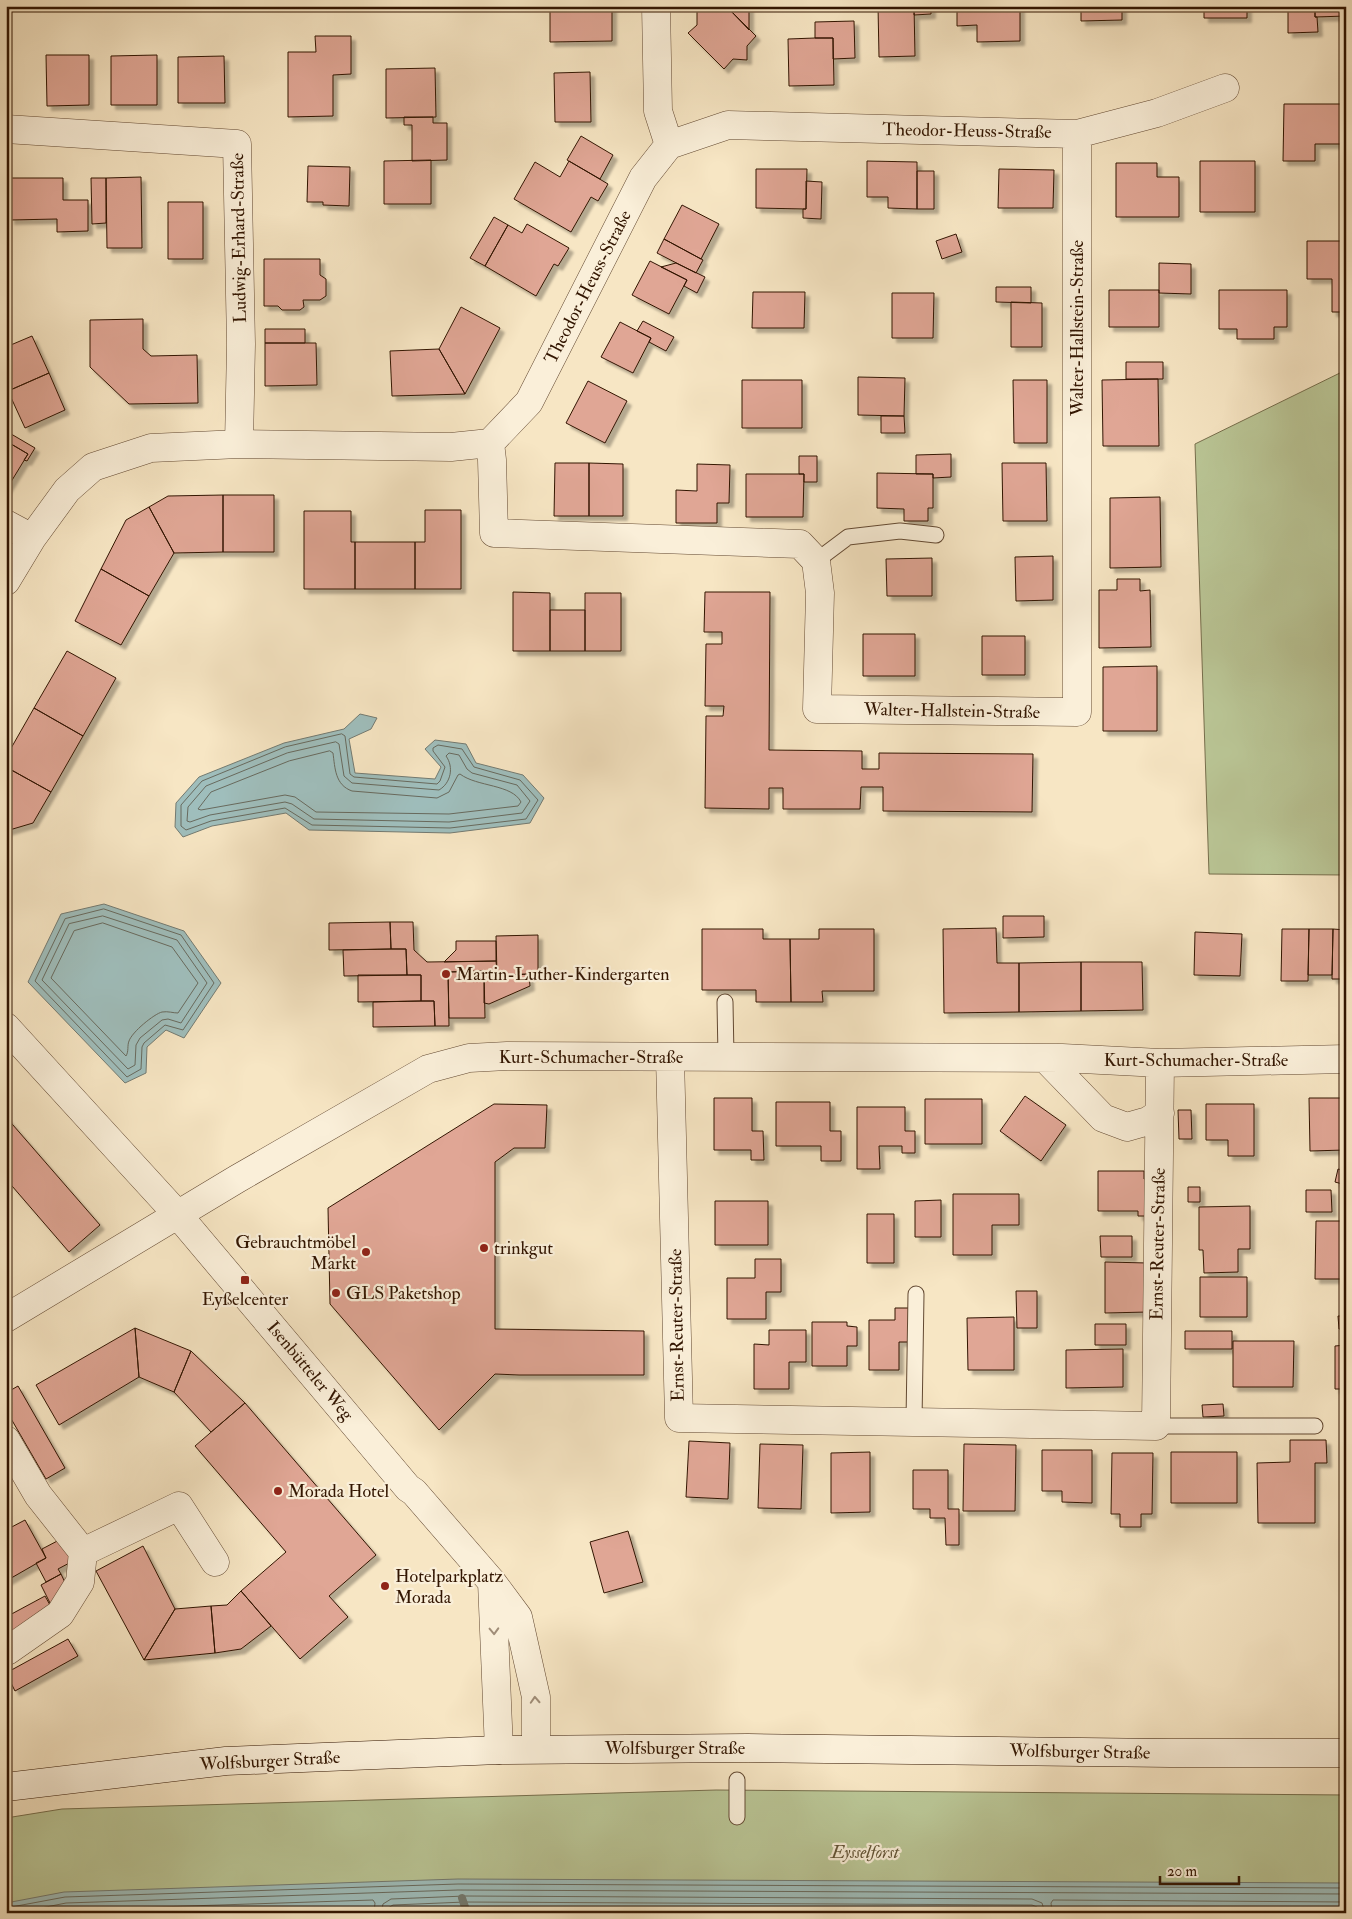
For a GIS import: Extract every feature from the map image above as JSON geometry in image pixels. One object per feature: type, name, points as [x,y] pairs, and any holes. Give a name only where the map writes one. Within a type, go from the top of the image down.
[{"type":"street","points":[[656,6],[658,111],[669,145]]},
{"type":"street","name":"Theodor-Heuss-Straße","points":[[490,442],[529,402],[643,178],[669,145],[728,125],[1077,134],[1157,113],[1225,88]]},
{"type":"street","name":"Ludwig-Erhard-Straße","points":[[6,129],[237,144],[240,344],[239,444]]},
{"type":"street","name":"Walter-Hallstein-Straße","points":[[816,561],[820,594],[817,709],[1077,712],[1077,134]]},
{"type":"street","points":[[6,581],[32,538],[67,490],[93,467],[151,448],[239,444],[451,447],[490,442],[494,533],[800,544],[816,561]]},
{"type":"street","points":[[6,524],[32,538]]},
{"type":"street","name":"Isenbütteler Weg","points":[[6,1027],[178,1215],[408,1488],[414,1492],[492,1582],[518,1617],[536,1697],[536,1749]]},
{"type":"street","name":"Kurt-Schumacher-Straße","points":[[6,1318],[351,1112],[428,1069],[469,1058],[507,1056],[1046,1058],[1160,1063],[1346,1059]]},
{"type":"street","name":"Ernst-Reuter-Straße","points":[[670,1056],[679,1418],[1156,1426],[1160,1063]]},
{"type":"street","points":[[1046,1058],[1103,1118],[1127,1127],[1148,1121],[1160,1113]]},
{"type":"street","points":[[6,1440],[38,1495],[83,1552],[80,1582],[60,1614],[7,1651]]},
{"type":"street","points":[[83,1552],[179,1506],[215,1562]]},
{"type":"street","points":[[492,1582],[499,1750]]},
{"type":"street","name":"Wolfsburger Straße","points":[[6,1787],[226,1761],[536,1749],[758,1748],[1346,1752]]},
{"type":"lane","points":[[816,561],[848,537],[900,530],[936,535]]},
{"type":"lane","points":[[725,1002],[726,1057]]},
{"type":"lane","points":[[914,1422],[916,1294]]},
{"type":"lane","name":"Ernst-Reuter-Straße","points":[[1156,1426],[1315,1426]]},
{"type":"lane","points":[[736,1817],[737,1780]]},
{"type":"green space","points":[[1346,370],[1346,875],[1209,874],[1195,444]]},
{"type":"green space","name":"Eysselforst","points":[[716,1790],[1346,1795],[1346,1913],[6,1913],[6,1818],[62,1809]]},
{"type":"water","points":[[360,714],[377,718],[371,729],[349,739],[355,773],[435,779],[441,767],[425,749],[435,740],[466,744],[476,763],[523,775],[544,798],[530,823],[450,833],[309,830],[286,813],[212,826],[183,837],[175,827],[176,803],[199,777],[284,743],[344,729]]},
{"type":"water","points":[[104,904],[184,931],[221,983],[184,1038],[166,1030],[147,1047],[146,1073],[125,1083],[28,982],[61,914]]},
{"type":"water","points":[[458,1879],[1346,1883],[1346,1912],[465,1907],[329,1913],[6,1913],[6,1903],[64,1892]]},
{"type":"building","points":[[550,6],[612,6],[612,41],[550,42]]},
{"type":"building","points":[[715,6],[726,6],[756,36],[747,46],[747,60],[733,59],[724,69],[688,33],[697,25],[697,9],[712,9]]},
{"type":"building","points":[[726,6],[749,6],[749,30]]},
{"type":"building","points":[[878,6],[914,6],[915,56],[879,57]]},
{"type":"building","points":[[914,6],[931,6],[931,14],[914,15]]},
{"type":"building","points":[[957,6],[1020,6],[1020,41],[977,42],[977,25],[957,26]]},
{"type":"building","points":[[1081,6],[1122,6],[1122,20],[1081,21]]},
{"type":"building","points":[[1204,6],[1247,6],[1247,18],[1204,18]]},
{"type":"building","points":[[1288,6],[1315,6],[1318,32],[1288,33]]},
{"type":"building","points":[[1315,6],[1346,6],[1346,16],[1315,17]]},
{"type":"building","points":[[854,21],[855,58],[833,59],[833,38],[815,38],[815,22]]},
{"type":"building","points":[[315,36],[351,36],[351,74],[333,75],[333,116],[288,117],[288,52],[316,52]]},
{"type":"building","points":[[833,38],[834,85],[789,86],[788,39]]},
{"type":"building","points":[[46,55],[89,55],[89,105],[47,106]]},
{"type":"building","points":[[157,55],[157,105],[111,105],[111,56]]},
{"type":"building","points":[[224,56],[225,103],[178,103],[178,57]]},
{"type":"building","points":[[435,68],[436,117],[386,118],[386,69]]},
{"type":"building","points":[[590,72],[591,122],[555,122],[554,73]]},
{"type":"building","points":[[1284,104],[1346,104],[1346,144],[1315,144],[1315,161],[1283,161]]},
{"type":"building","points":[[404,117],[433,117],[433,123],[447,123],[447,160],[412,161],[412,125],[404,125]]},
{"type":"building","points":[[581,136],[613,155],[600,179],[567,160]]},
{"type":"building","points":[[431,160],[431,204],[384,204],[384,161]]},
{"type":"building","points":[[569,161],[608,184],[598,201],[591,197],[571,232],[514,199],[535,162],[560,177]]},
{"type":"building","points":[[867,161],[917,162],[917,209],[888,208],[888,197],[867,197]]},
{"type":"building","points":[[1200,161],[1255,161],[1255,212],[1200,212]]},
{"type":"building","points":[[1116,163],[1157,163],[1157,177],[1179,177],[1179,217],[1116,217]]},
{"type":"building","points":[[308,166],[350,167],[349,206],[323,205],[323,202],[307,202]]},
{"type":"building","points":[[756,169],[807,169],[806,209],[756,208]]},
{"type":"building","points":[[999,169],[1054,170],[1053,208],[998,208]]},
{"type":"building","points":[[917,171],[934,171],[934,209],[917,209]]},
{"type":"building","points":[[141,177],[142,248],[107,248],[106,178]]},
{"type":"building","points":[[10,178],[63,178],[63,200],[88,200],[88,231],[57,232],[57,219],[10,220]]},
{"type":"building","points":[[91,178],[106,178],[106,223],[92,224]]},
{"type":"building","points":[[806,181],[822,182],[821,219],[803,218],[803,209],[806,209]]},
{"type":"building","points":[[168,202],[203,202],[203,259],[168,259]]},
{"type":"building","points":[[682,205],[719,224],[701,259],[664,239]]},
{"type":"building","points":[[494,217],[508,225],[485,266],[470,258]]},
{"type":"building","points":[[527,224],[569,248],[558,266],[554,264],[536,296],[485,266],[508,225],[522,233]]},
{"type":"building","points":[[956,234],[962,252],[942,259],[936,241]]},
{"type":"building","points":[[664,239],[703,260],[696,273],[657,253]]},
{"type":"building","points":[[1307,241],[1346,241],[1346,312],[1332,312],[1332,279],[1307,279]]},
{"type":"building","points":[[264,259],[320,259],[320,275],[326,279],[326,296],[320,300],[303,300],[304,307],[300,310],[282,310],[278,306],[264,306]]},
{"type":"building","points":[[650,261],[687,280],[669,314],[632,295]]},
{"type":"building","points":[[676,263],[705,277],[697,293],[684,286],[687,280],[661,267]]},
{"type":"building","points":[[1159,263],[1191,264],[1191,294],[1159,293]]},
{"type":"building","points":[[996,287],[1031,287],[1031,303],[996,302]]},
{"type":"building","points":[[1109,290],[1159,290],[1159,327],[1109,327]]},
{"type":"building","points":[[1219,290],[1287,290],[1287,327],[1274,327],[1274,339],[1237,339],[1237,329],[1219,329]]},
{"type":"building","points":[[753,292],[805,292],[804,328],[752,328]]},
{"type":"building","points":[[892,293],[934,293],[933,338],[892,338]]},
{"type":"building","points":[[1011,302],[1042,303],[1042,347],[1011,347]]},
{"type":"building","points":[[461,307],[500,328],[465,394],[439,349]]},
{"type":"building","points":[[143,319],[143,349],[151,356],[197,355],[198,403],[129,404],[90,367],[90,320]]},
{"type":"building","points":[[643,321],[674,337],[666,351],[649,342],[651,338],[637,331]]},
{"type":"building","points":[[620,322],[651,338],[633,373],[601,357]]},
{"type":"building","points":[[265,329],[305,329],[305,343],[265,343]]},
{"type":"building","points":[[32,336],[49,373],[8,391],[6,386],[6,347]]},
{"type":"building","points":[[265,343],[316,343],[317,385],[265,386]]},
{"type":"building","points":[[439,349],[465,394],[392,396],[390,351]]},
{"type":"building","points":[[1126,362],[1163,362],[1163,379],[1126,379]]},
{"type":"building","points":[[49,373],[65,410],[25,428],[8,391]]},
{"type":"building","points":[[858,377],[905,378],[904,416],[858,415]]},
{"type":"building","points":[[1158,379],[1159,446],[1103,446],[1102,380]]},
{"type":"building","points":[[742,380],[802,380],[802,428],[742,428]]},
{"type":"building","points":[[1013,380],[1047,380],[1047,443],[1014,443]]},
{"type":"building","points":[[588,381],[627,401],[605,443],[566,423]]},
{"type":"building","points":[[881,416],[904,416],[905,433],[881,433]]},
{"type":"building","points":[[6,431],[35,448],[27,461],[24,460],[28,454],[6,441]]},
{"type":"building","points":[[6,441],[28,454],[6,490]]},
{"type":"building","points":[[951,454],[951,477],[933,478],[933,474],[916,474],[916,455]]},
{"type":"building","points":[[799,456],[817,456],[817,482],[804,482],[804,474],[799,474]]},
{"type":"building","points":[[555,463],[589,463],[589,516],[554,516]]},
{"type":"building","points":[[589,463],[623,464],[623,516],[589,516]]},
{"type":"building","points":[[1002,463],[1046,463],[1047,521],[1003,521]]},
{"type":"building","points":[[697,464],[730,465],[729,503],[717,503],[717,523],[676,523],[676,490],[697,491]]},
{"type":"building","points":[[877,473],[933,474],[933,508],[928,508],[928,521],[904,521],[904,509],[877,508]]},
{"type":"building","points":[[746,474],[804,474],[803,517],[746,517]]},
{"type":"building","points":[[223,495],[274,495],[274,552],[223,552]]},
{"type":"building","points":[[223,495],[223,552],[174,553],[149,507],[168,496]]},
{"type":"building","points":[[1160,497],[1161,567],[1110,568],[1110,498]]},
{"type":"building","points":[[149,507],[174,553],[149,596],[101,569],[126,520]]},
{"type":"building","points":[[425,510],[461,510],[461,589],[415,589],[415,542],[425,542]]},
{"type":"building","points":[[304,511],[351,511],[351,542],[355,542],[355,589],[304,589]]},
{"type":"building","points":[[355,542],[415,542],[415,589],[355,589]]},
{"type":"building","points":[[1053,556],[1053,600],[1016,601],[1015,557]]},
{"type":"building","points":[[932,558],[932,596],[887,596],[886,559]]},
{"type":"building","points":[[101,569],[149,596],[121,645],[75,621]]},
{"type":"building","points":[[1117,579],[1140,579],[1140,591],[1150,590],[1151,647],[1099,648],[1099,590],[1117,590]]},
{"type":"building","points":[[513,592],[550,593],[550,651],[513,651]]},
{"type":"building","points":[[705,592],[770,592],[769,750],[862,751],[862,769],[879,769],[879,753],[1033,754],[1032,812],[883,811],[883,787],[861,787],[860,809],[783,809],[783,788],[769,788],[769,809],[705,808],[706,716],[723,716],[724,706],[705,706],[706,644],[722,644],[722,632],[704,632]]},
{"type":"building","points":[[585,593],[621,593],[621,651],[585,651]]},
{"type":"building","points":[[550,610],[585,610],[585,651],[550,651]]},
{"type":"building","points":[[863,634],[915,634],[915,676],[863,676]]},
{"type":"building","points":[[982,636],[1025,636],[1025,675],[982,675]]},
{"type":"building","points":[[67,651],[116,678],[83,736],[34,708]]},
{"type":"building","points":[[1157,666],[1157,731],[1103,731],[1103,667]]},
{"type":"building","points":[[34,708],[83,736],[51,792],[6,767],[6,757]]},
{"type":"building","points":[[6,767],[51,792],[33,823],[6,831]]},
{"type":"building","points":[[1003,916],[1044,916],[1044,937],[1003,938]]},
{"type":"building","points":[[390,922],[391,949],[329,950],[329,923]]},
{"type":"building","points":[[390,922],[413,922],[414,950],[427,962],[496,961],[497,975],[529,974],[530,986],[489,1004],[484,1003],[484,971],[448,972],[449,1026],[435,1026],[434,1001],[421,1001],[421,975],[407,975],[406,949],[391,949]]},
{"type":"building","points":[[996,928],[997,963],[1019,963],[1019,1012],[944,1013],[943,929]]},
{"type":"building","points":[[702,929],[763,929],[763,939],[790,939],[791,1002],[756,1002],[756,990],[702,990]]},
{"type":"building","points":[[819,929],[874,929],[874,991],[822,991],[823,1002],[791,1002],[790,939],[819,939]]},
{"type":"building","points":[[1282,929],[1309,929],[1308,981],[1281,981]]},
{"type":"building","points":[[1309,929],[1333,929],[1332,975],[1308,975]]},
{"type":"building","points":[[1333,929],[1346,930],[1346,979],[1332,979]]},
{"type":"building","points":[[1195,932],[1242,934],[1240,976],[1194,975]]},
{"type":"building","points":[[538,935],[538,974],[497,975],[496,936]]},
{"type":"building","points":[[456,941],[496,941],[496,961],[444,962],[456,950]]},
{"type":"building","points":[[406,949],[407,975],[344,976],[343,950]]},
{"type":"building","points":[[1081,962],[1081,1011],[1019,1012],[1019,963]]},
{"type":"building","points":[[1081,962],[1142,962],[1143,1010],[1081,1011]]},
{"type":"building","points":[[484,971],[485,1018],[449,1018],[448,972]]},
{"type":"building","points":[[358,975],[421,975],[421,1001],[358,1002]]},
{"type":"building","points":[[434,1001],[435,1026],[373,1027],[373,1002]]},
{"type":"building","points":[[1025,1096],[1066,1125],[1041,1161],[1000,1131]]},
{"type":"building","points":[[714,1098],[752,1098],[752,1131],[763,1131],[764,1160],[751,1160],[751,1150],[714,1150]]},
{"type":"building","points":[[1309,1098],[1346,1098],[1345,1150],[1310,1151]]},
{"type":"building","points":[[925,1099],[982,1099],[982,1144],[925,1144]]},
{"type":"building","points":[[776,1102],[830,1102],[830,1131],[841,1131],[841,1161],[821,1161],[821,1146],[776,1146]]},
{"type":"building","points":[[494,1104],[547,1105],[545,1148],[514,1148],[495,1162],[495,1329],[644,1331],[644,1375],[495,1374],[439,1430],[330,1304],[328,1208]]},
{"type":"building","points":[[1206,1104],[1254,1104],[1254,1156],[1228,1156],[1228,1140],[1206,1140]]},
{"type":"building","points":[[857,1107],[905,1107],[905,1131],[915,1131],[915,1153],[902,1153],[902,1146],[879,1146],[880,1169],[857,1169]]},
{"type":"building","points":[[1178,1110],[1191,1110],[1192,1139],[1179,1139]]},
{"type":"building","points":[[6,1117],[100,1225],[69,1252],[6,1179]]},
{"type":"building","points":[[1338,1169],[1346,1171],[1346,1185],[1335,1182]]},
{"type":"building","points":[[1098,1171],[1144,1171],[1144,1179],[1157,1179],[1157,1216],[1138,1216],[1138,1211],[1098,1211]]},
{"type":"building","points":[[1188,1187],[1200,1187],[1200,1202],[1188,1202]]},
{"type":"building","points":[[1306,1190],[1331,1190],[1332,1212],[1306,1212]]},
{"type":"building","points":[[953,1194],[1019,1194],[1019,1225],[992,1225],[992,1255],[953,1255]]},
{"type":"building","points":[[941,1200],[941,1237],[915,1237],[915,1201]]},
{"type":"building","points":[[715,1201],[768,1201],[768,1245],[715,1245]]},
{"type":"building","points":[[1250,1206],[1250,1249],[1238,1249],[1238,1272],[1204,1273],[1203,1250],[1199,1250],[1199,1207]]},
{"type":"building","points":[[867,1214],[894,1214],[894,1263],[867,1263]]},
{"type":"building","points":[[1316,1221],[1346,1221],[1346,1279],[1315,1279]]},
{"type":"building","points":[[1100,1236],[1132,1236],[1132,1257],[1101,1257]]},
{"type":"building","points":[[755,1259],[781,1259],[781,1292],[766,1292],[766,1319],[727,1319],[727,1278],[755,1278]]},
{"type":"building","points":[[1105,1262],[1148,1263],[1148,1312],[1105,1313]]},
{"type":"building","points":[[1200,1277],[1247,1277],[1247,1317],[1200,1317]]},
{"type":"building","points":[[1016,1291],[1037,1291],[1037,1328],[1017,1328]]},
{"type":"building","points":[[895,1308],[909,1308],[909,1342],[899,1342],[899,1370],[869,1370],[869,1320],[895,1320]]},
{"type":"building","points":[[1338,1316],[1346,1316],[1346,1329],[1339,1329]]},
{"type":"building","points":[[1014,1317],[1014,1370],[968,1370],[967,1318]]},
{"type":"building","points":[[812,1322],[847,1322],[847,1326],[857,1327],[857,1346],[847,1346],[847,1366],[812,1366]]},
{"type":"building","points":[[1095,1324],[1126,1324],[1126,1345],[1095,1345]]},
{"type":"building","points":[[135,1328],[191,1351],[174,1392],[139,1377]]},
{"type":"building","points":[[135,1328],[139,1377],[59,1425],[36,1385]]},
{"type":"building","points":[[769,1330],[806,1330],[806,1362],[789,1362],[789,1389],[754,1389],[754,1344],[769,1345]]},
{"type":"building","points":[[1185,1331],[1232,1331],[1232,1349],[1185,1349]]},
{"type":"building","points":[[1233,1341],[1294,1341],[1293,1387],[1233,1387]]},
{"type":"building","points":[[1346,1345],[1346,1389],[1335,1389],[1335,1346]]},
{"type":"building","points":[[1123,1349],[1123,1387],[1066,1388],[1066,1350]]},
{"type":"building","points":[[191,1351],[245,1403],[211,1432],[174,1392]]},
{"type":"building","points":[[18,1386],[65,1468],[46,1479],[6,1410],[6,1393]]},
{"type":"building","name":"Morada Hotel","points":[[245,1403],[376,1555],[329,1596],[348,1617],[300,1659],[241,1591],[286,1552],[195,1446]]},
{"type":"building","points":[[1223,1404],[1224,1416],[1203,1417],[1202,1405]]},
{"type":"building","points":[[1290,1440],[1326,1440],[1327,1463],[1315,1463],[1315,1523],[1258,1523],[1257,1463],[1290,1462]]},
{"type":"building","points":[[689,1441],[730,1443],[728,1499],[686,1497]]},
{"type":"building","points":[[760,1444],[803,1445],[801,1509],[758,1508]]},
{"type":"building","points":[[964,1444],[1016,1445],[1015,1511],[963,1511]]},
{"type":"building","points":[[1042,1450],[1092,1450],[1092,1503],[1062,1502],[1062,1491],[1042,1491]]},
{"type":"building","points":[[870,1452],[870,1512],[831,1513],[831,1453]]},
{"type":"building","points":[[1171,1452],[1237,1452],[1237,1503],[1171,1503]]},
{"type":"building","points":[[1112,1453],[1153,1453],[1152,1514],[1141,1514],[1141,1527],[1120,1527],[1120,1514],[1111,1514]]},
{"type":"building","points":[[913,1470],[948,1470],[948,1509],[959,1509],[959,1545],[946,1545],[945,1518],[930,1518],[930,1509],[913,1509]]},
{"type":"building","points":[[25,1520],[46,1558],[6,1581],[6,1530]]},
{"type":"building","points":[[628,1531],[643,1582],[604,1593],[590,1542]]},
{"type":"building","points":[[63,1538],[75,1560],[58,1569],[61,1574],[46,1582],[36,1563],[46,1558],[42,1549]]},
{"type":"building","points":[[143,1546],[175,1609],[144,1660],[96,1571]]},
{"type":"building","points":[[61,1574],[70,1593],[50,1603],[41,1585]]},
{"type":"building","points":[[241,1591],[271,1626],[241,1649],[215,1653],[211,1606],[227,1605]]},
{"type":"building","points":[[45,1596],[55,1614],[6,1642],[6,1617]]},
{"type":"building","points":[[211,1606],[215,1653],[144,1660],[175,1609]]},
{"type":"building","points":[[68,1639],[78,1656],[15,1691],[6,1673]]},
{"type":"waterway","points":[[462,1898],[467,1913]]},
{"type":"place","name":"Martin-Luther-Kindergarten","points":[[446,974]]},
{"type":"place","name":"trinkgut","points":[[484,1248]]},
{"type":"place","name":"Gebrauchtmöbel Markt","points":[[366,1252]]},
{"type":"place","name":"Eyßelcenter","points":[[245,1280]]},
{"type":"place","name":"GLS Paketshop","points":[[336,1293]]},
{"type":"place","name":"Morada Hotel","points":[[278,1491]]},
{"type":"place","name":"Hotelparkplatz Morada","points":[[385,1586]]}]
